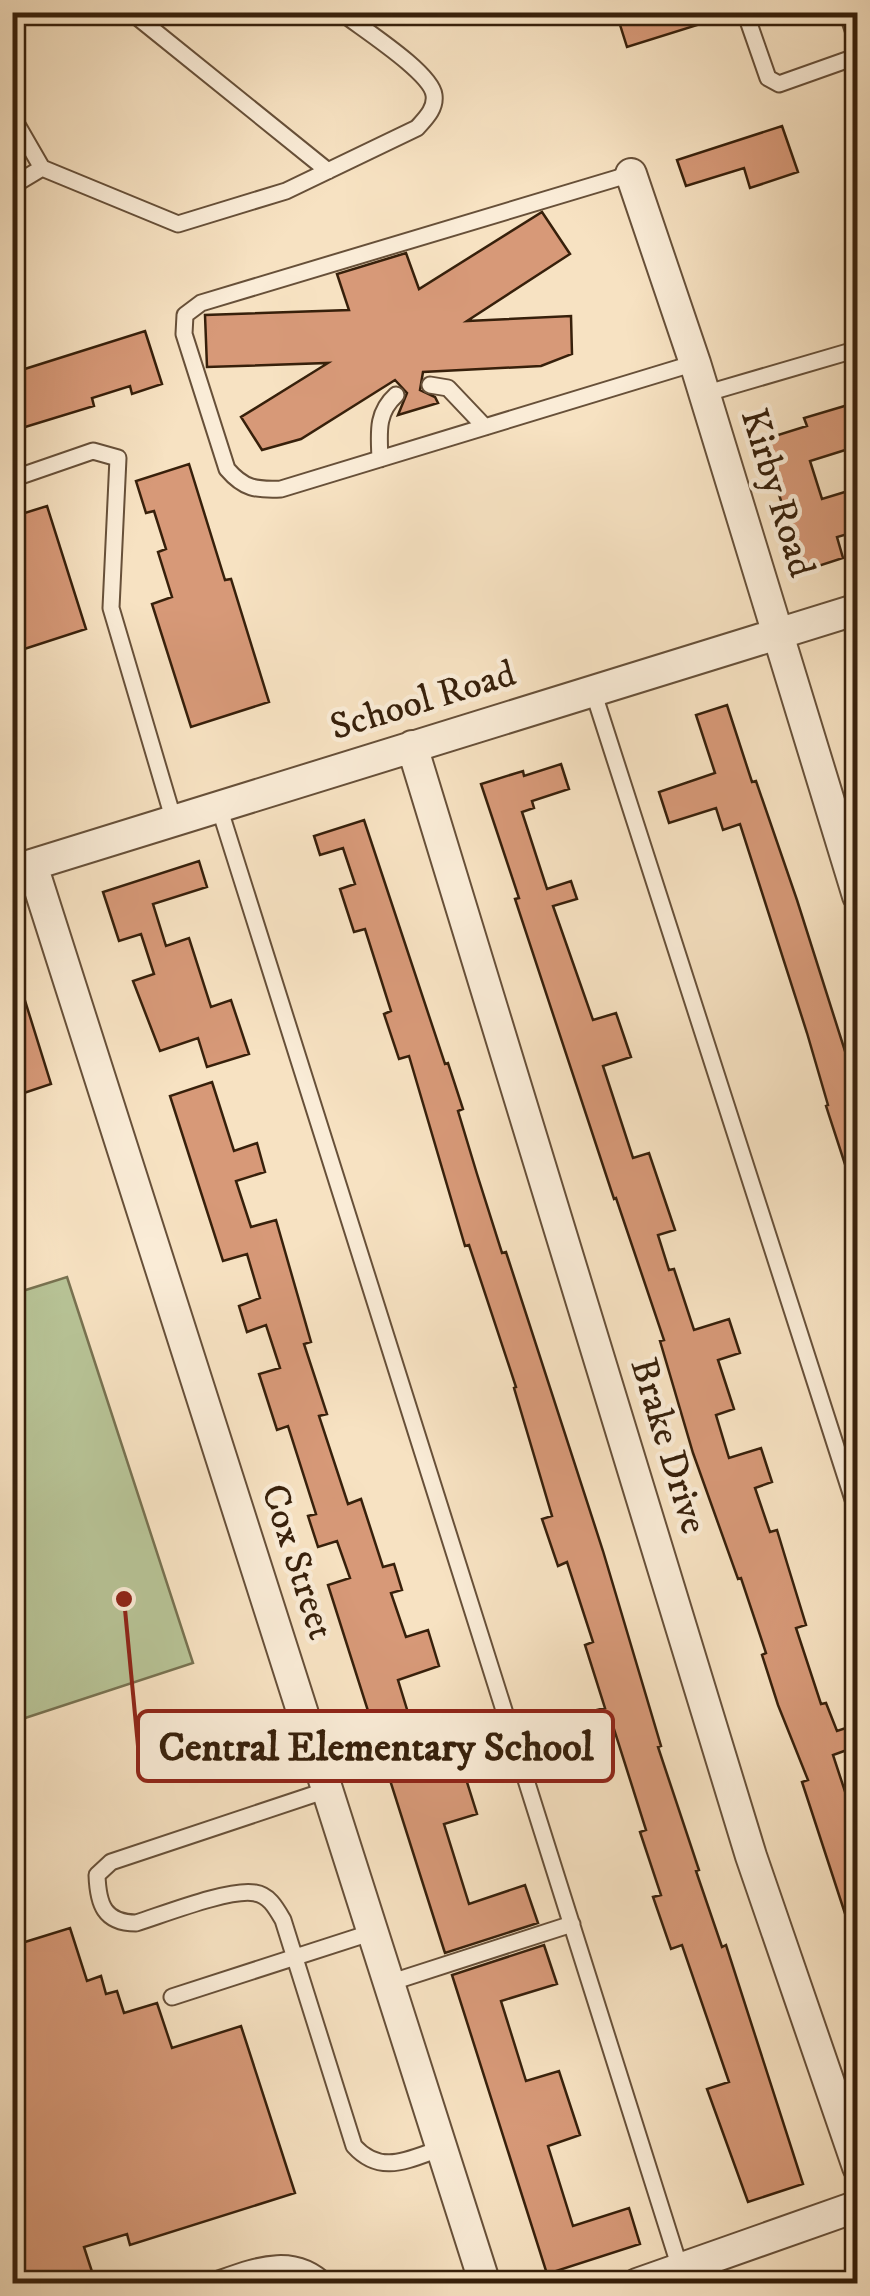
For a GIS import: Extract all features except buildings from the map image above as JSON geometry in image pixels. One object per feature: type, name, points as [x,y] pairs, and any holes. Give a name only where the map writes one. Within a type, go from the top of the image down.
[{"type":"street","name":"Kirby Road","points":[[631,174],[695,363],[858,896]]},
{"type":"street","name":"School Road","points":[[22,868],[858,609]]},
{"type":"street","name":"Brake Drive","points":[[412,746],[751,1856],[858,2167]]},
{"type":"street","name":"Cox Street","points":[[22,868],[327,1790],[485,2284]]},
{"type":"street","points":[[638,2284],[858,2206]]},
{"type":"lane","points":[[131,12],[328,170]]},
{"type":"lane","points":[[12,116],[42,168],[178,224],[286,190],[417,128],[432,111],[434,93],[424,76],[341,12]]},
{"type":"lane","points":[[745,12],[768,78],[778,84],[858,56]]},
{"type":"lane","points":[[847,12],[858,45]]},
{"type":"lane","points":[[12,186],[42,168]]},
{"type":"lane","points":[[631,174],[200,303],[185,316],[184,334],[228,469],[240,484],[257,490],[281,488],[695,363]]},
{"type":"lane","points":[[704,394],[858,349]]},
{"type":"lane","points":[[430,385],[448,388],[485,426]]},
{"type":"lane","points":[[380,458],[379,421],[384,406],[396,395]]},
{"type":"lane","points":[[12,480],[94,451],[118,458],[111,608],[174,820]]},
{"type":"lane","points":[[593,691],[858,1516]]},
{"type":"lane","points":[[218,807],[680,2268]]},
{"type":"lane","points":[[327,1790],[112,1862],[97,1876],[98,1892],[105,1911],[120,1923],[136,1923],[237,1893],[257,1892],[272,1902],[283,1920],[354,2146],[366,2160],[386,2163],[442,2148]]},
{"type":"lane","points":[[389,1982],[572,1924]]},
{"type":"lane","points":[[172,1997],[373,1932]]},
{"type":"lane","points":[[204,2284],[276,2262],[302,2266],[328,2284]]},
{"type":"green space","points":[[67,1277],[193,1663],[13,1722],[13,1294]]},
{"type":"place","name":"Central Elementary School","points":[[124,1599]]}]
